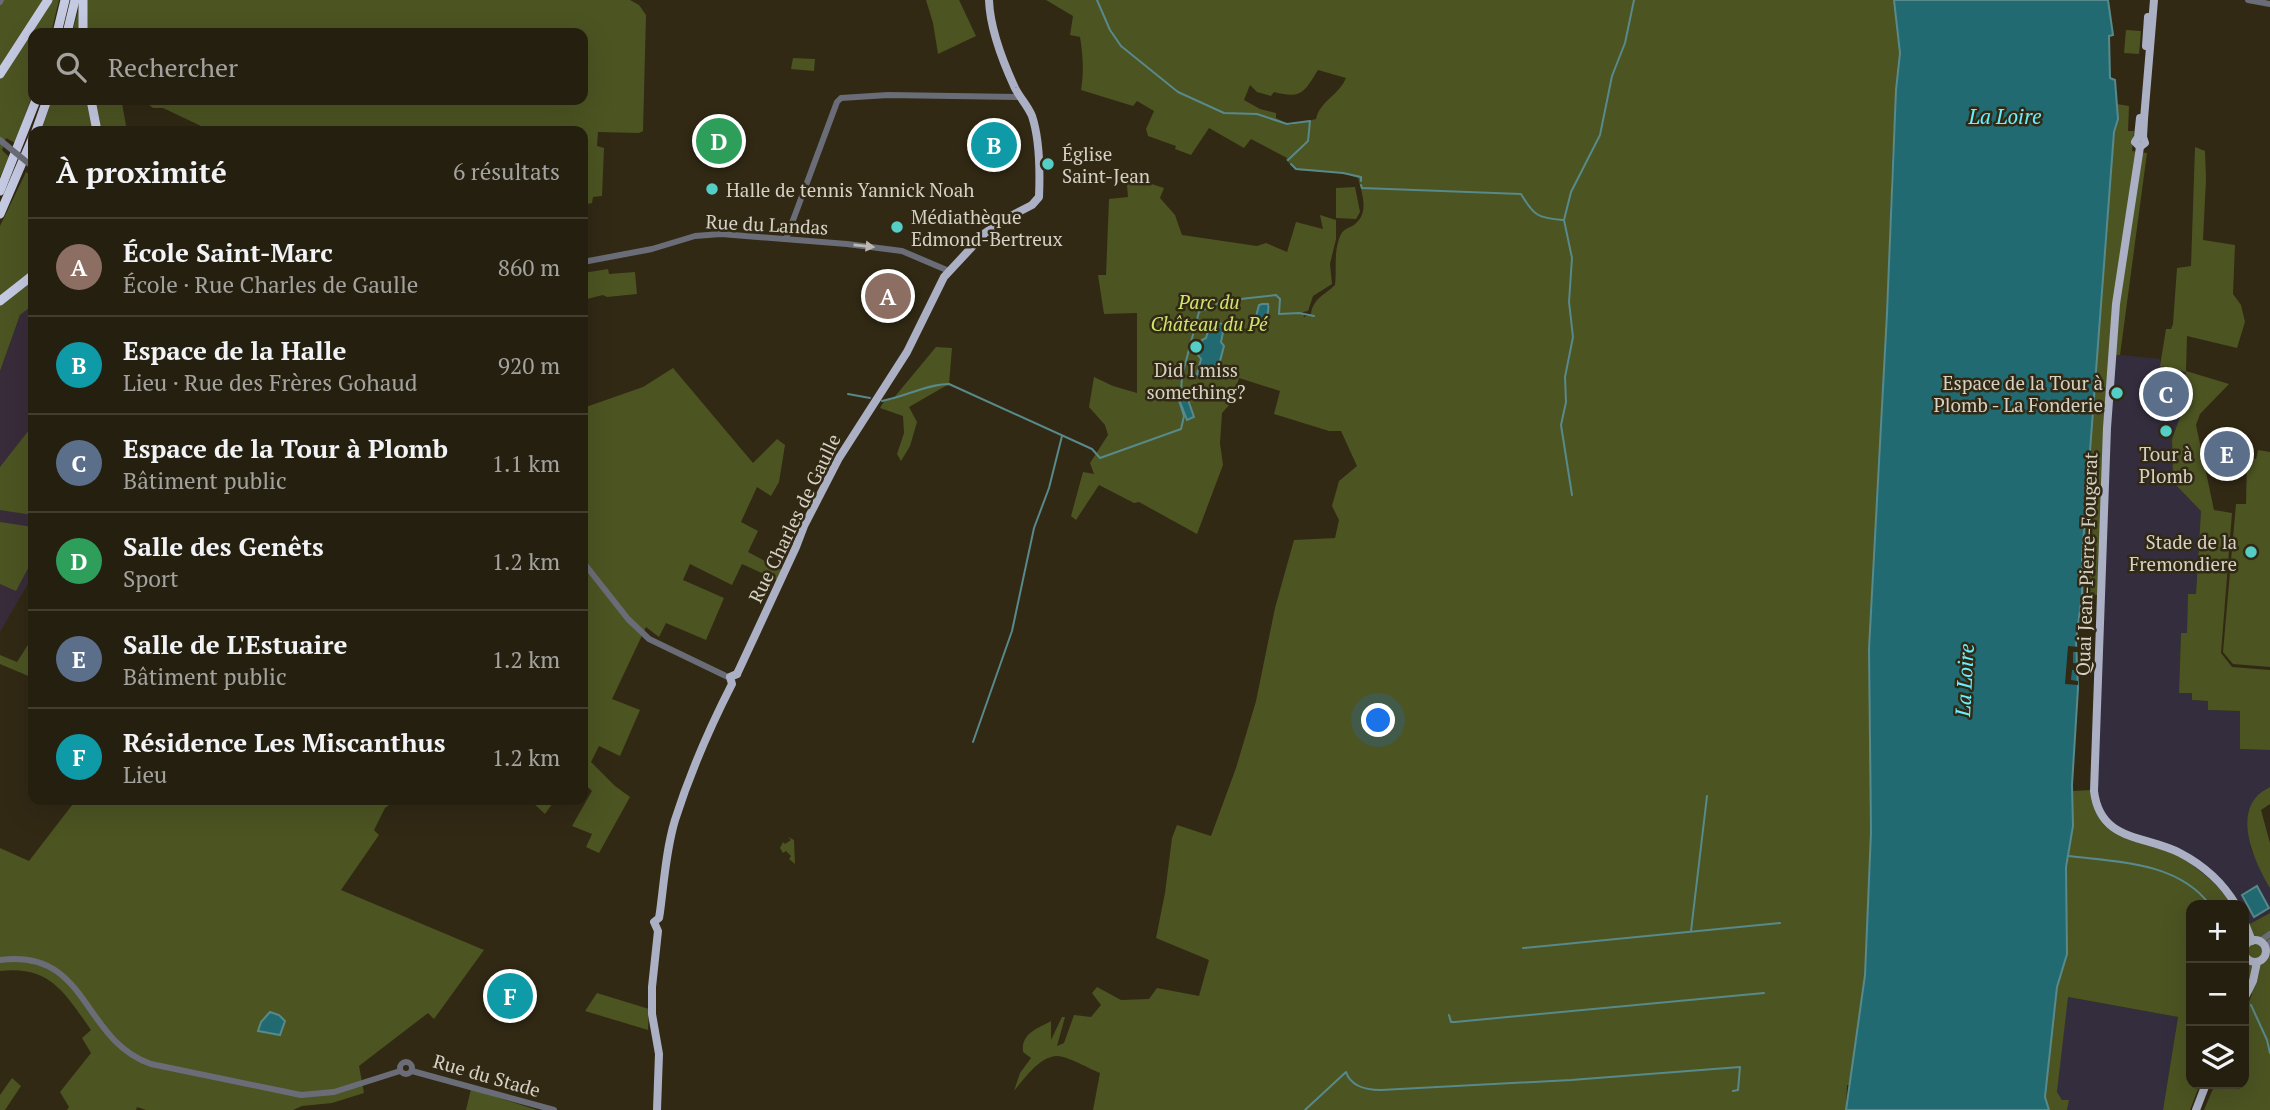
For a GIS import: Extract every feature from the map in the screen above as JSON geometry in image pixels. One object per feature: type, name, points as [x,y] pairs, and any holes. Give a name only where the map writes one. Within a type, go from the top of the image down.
[{"type":"highway","points":[[30,28],[48,0]]},
{"type":"highway","points":[[58,28],[65,0]]},
{"type":"highway","points":[[68,28],[75,0]]},
{"type":"highway","points":[[83,0],[83,28]]},
{"type":"highway","points":[[0,74],[28,31]]},
{"type":"highway","points":[[0,191],[34,105]]},
{"type":"highway","points":[[38,126],[45,105]]},
{"type":"highway","points":[[92,105],[96,126]]},
{"type":"highway","points":[[0,214],[28,149]]},
{"type":"highway","points":[[0,301],[28,279]]},
{"type":"main road","points":[[989,0],[998,41],[1021,97]]},
{"type":"main road","name":"Quai Jean-Pierre-Fougerat","points":[[2152,0],[2140,137],[2135,143],[2140,147],[2116,304],[2107,428],[2094,791],[2099,813],[2112,827],[2123,834],[2168,848],[2191,860],[2215,878],[2232,900]]},
{"type":"main road","name":"Rue Charles de Gaulle","points":[[657,1110],[659,1054],[652,1014],[652,987],[658,923],[675,821],[713,720],[839,458],[907,352],[949,271],[985,233],[1024,210],[1039,197],[1031,115],[1021,97]]},
{"type":"main road","points":[[2249,929],[2256,941],[2268,946],[2264,958],[2252,960]]},
{"type":"main road","points":[[2249,981],[2252,960],[2245,948],[2256,941]]},
{"type":"main road","points":[[2196,1110],[2204,1089]]},
{"type":"street","points":[[2248,0],[2270,4]]},
{"type":"street","points":[[786,239],[821,143],[841,98],[888,95],[1021,97]]},
{"type":"street","points":[[0,140],[28,163]]},
{"type":"street","name":"Rue du Landas","points":[[588,261],[710,234],[902,251],[949,271]]},
{"type":"street","points":[[588,568],[628,619],[649,639],[733,678]]},
{"type":"street","points":[[2256,941],[2270,934]]},
{"type":"street","name":"Rue du Stade","points":[[0,960],[35,960],[65,976],[109,1037],[134,1058],[301,1095],[334,1092],[400,1071],[400,1065],[405,1062],[411,1065],[412,1070],[554,1110]]},
{"type":"shaded area","points":[[28,309],[28,584],[0,632],[0,371],[20,315]]},
{"type":"shaded area","points":[[2110,354],[2160,359],[2161,366],[2186,371],[2184,406],[2172,439],[2173,482],[2201,511],[2196,594],[2188,595],[2187,634],[2181,634],[2179,693],[2193,693],[2193,700],[2208,701],[2208,710],[2240,711],[2240,749],[2270,750],[2270,787],[2263,790],[2250,847],[2270,888],[2270,913],[2249,924],[2249,900],[2225,900],[2102,819],[2091,778]]},
{"type":"shaded area","points":[[2067,997],[2178,1017],[2163,1110],[2067,1110],[2069,1100],[2062,1100],[2057,1092]]},
{"type":"green space","points":[[0,0],[59,0],[52,28],[28,28],[29,105],[15,143],[6,138],[2,150],[9,157],[0,177]]},
{"type":"green space","points":[[83,0],[630,0],[639,5],[646,15],[643,131],[598,132],[597,146],[604,148],[602,196],[593,197],[592,203],[588,204],[588,126],[201,126],[163,108],[153,108],[149,105],[588,105],[588,28],[73,28]]},
{"type":"green space","points":[[926,0],[959,0],[976,36],[938,54]]},
{"type":"green space","name":"Parc du Château du Pé","points":[[1046,0],[1894,0],[1900,53],[1892,164],[1887,313],[1880,829],[1853,1085],[1847,1085],[1846,1110],[1093,1110],[1100,1073],[1057,1056],[1039,1064],[1014,1091],[1020,1073],[1031,1058],[1023,1052],[1027,1036],[1051,1021],[1051,1040],[1062,1017],[1065,1017],[1057,1046],[1064,1043],[1074,1015],[1091,1017],[1101,1005],[1092,993],[1097,987],[1121,1000],[1149,999],[1157,988],[1199,996],[1209,960],[1156,938],[1172,838],[1177,825],[1211,836],[1236,768],[1256,701],[1275,608],[1294,540],[1335,538],[1339,520],[1332,506],[1339,481],[1357,466],[1341,431],[1329,431],[1274,414],[1280,391],[1239,378],[1231,403],[1222,413],[1220,443],[1223,465],[1197,534],[1139,502],[1134,503],[1099,485],[1076,520],[1071,516],[1083,472],[1094,474],[1090,463],[1108,435],[1105,425],[1089,407],[1094,377],[1137,393],[1137,313],[1104,314],[1098,275],[1106,275],[1109,199],[1128,197],[1127,185],[1130,177],[1164,188],[1160,198],[1175,215],[1182,235],[1257,246],[1266,243],[1287,252],[1296,222],[1323,229],[1320,215],[1336,220],[1336,239],[1330,264],[1332,284],[1313,296],[1308,311],[1303,312],[1304,317],[1311,314],[1317,300],[1335,285],[1336,253],[1341,234],[1359,220],[1364,203],[1358,178],[1343,173],[1296,170],[1287,158],[1251,139],[1244,148],[1209,128],[1191,155],[1175,149],[1176,146],[1148,136],[1146,129],[1154,111],[1137,101],[1133,106],[1081,90],[1082,50],[1080,37],[1070,35],[1073,16]],"holes":[[[1318,70],[1346,78],[1321,107],[1316,119],[1290,125],[1276,118],[1276,113],[1260,109],[1244,100],[1250,85],[1257,92],[1271,96],[1274,92],[1290,95],[1301,92]]]},
{"type":"green space","points":[[2126,30],[2141,31],[2139,54],[2124,53]]},
{"type":"green space","points":[[793,58],[815,59],[814,71],[791,69]]},
{"type":"green space","points":[[2117,104],[2129,106],[2128,131],[2134,131],[2132,151],[2147,153],[2120,355],[2110,355],[2099,595],[2082,595],[2082,557],[2114,132],[2118,119]]},
{"type":"green space","points":[[50,105],[122,105],[126,126],[43,126]]},
{"type":"green space","points":[[2195,147],[2205,151],[2203,240],[2235,245],[2233,294],[2241,305],[2245,322],[2237,348],[2187,336],[2186,371],[2229,384],[2200,414],[2196,425],[2214,510],[2232,513],[2221,653],[2232,667],[2270,670],[2270,750],[2240,749],[2240,711],[2208,710],[2208,701],[2192,700],[2192,693],[2179,693],[2181,633],[2187,633],[2188,594],[2196,594],[2201,511],[2173,482],[2172,439],[2184,406],[2186,372],[2160,366],[2166,329],[2171,329],[2173,324],[2177,268],[2191,266]]},
{"type":"green space","points":[[26,172],[28,309],[20,315],[0,371],[0,226]]},
{"type":"green space","points":[[1355,187],[1360,212],[1356,219],[1336,218],[1336,188]]},
{"type":"green space","points":[[608,269],[609,274],[635,272],[637,294],[607,297],[603,295],[588,299],[588,272]]},
{"type":"green space","points":[[936,347],[952,348],[949,384],[909,407],[917,422],[910,446],[901,461],[897,454],[904,433],[903,416],[880,408],[885,400],[892,400]]},
{"type":"green space","points":[[673,368],[753,463],[777,439],[785,445],[779,482],[771,496],[757,487],[741,522],[758,531],[748,552],[782,570],[777,580],[742,564],[732,585],[690,564],[683,580],[724,598],[706,640],[666,623],[659,637],[646,627],[612,699],[640,710],[620,756],[599,746],[591,762],[630,797],[599,853],[586,847],[592,834],[572,826],[584,805],[588,805],[592,791],[588,787],[588,406],[643,387]]},
{"type":"green space","points":[[28,431],[28,514],[0,510],[0,467]]},
{"type":"green space","name":"Stade de la Fremondiere","points":[[2258,450],[2270,452],[2270,667],[2233,664],[2223,652],[2236,504],[2246,504],[2247,459],[2256,459]]},
{"type":"green space","points":[[0,522],[28,526],[28,568],[16,591],[0,584]]},
{"type":"green space","points":[[28,645],[28,676],[0,664],[0,655],[17,662]]},
{"type":"green space","points":[[2270,787],[2270,804],[2261,810],[2270,843],[2270,888],[2252,848],[2248,820],[2250,807],[2258,796]]},
{"type":"green space","points":[[2092,790],[2102,819],[2174,853],[2204,874],[2229,900],[2186,900],[2186,1089],[2198,1089],[2190,1110],[2163,1110],[2178,1017],[2068,997],[2057,1092],[2062,1100],[2069,1100],[2067,1110],[2049,1110],[2045,1097],[2057,987],[2067,954],[2066,867],[2073,826],[2072,791]]},
{"type":"green space","points":[[72,805],[389,805],[374,830],[379,835],[341,890],[484,950],[434,1019],[428,1013],[359,1066],[364,1093],[332,1103],[302,1106],[293,1110],[146,1110],[137,1107],[136,1110],[67,1110],[69,1107],[60,1092],[91,1053],[82,1038],[91,1030],[55,984],[32,972],[0,971],[0,848],[29,861]]},
{"type":"green space","points":[[535,805],[551,805],[545,814]]},
{"type":"green space","points":[[788,837],[794,840],[795,864],[789,859],[791,856],[786,851],[783,853],[780,848],[783,842],[785,844],[791,840]]},
{"type":"green space","points":[[2270,913],[2270,1110],[2204,1110],[2213,1089],[2249,1089],[2249,1002],[2252,994],[2249,990],[2249,924]]},
{"type":"green space","points":[[597,993],[649,1009],[648,1030],[585,1011]]},
{"type":"green space","points":[[12,1078],[21,1086],[5,1110],[0,1110],[0,1095]]},
{"type":"green space","points":[[471,1089],[537,1110],[466,1110]]},
{"type":"water","name":"La Loire","points":[[1894,0],[2108,0],[2113,35],[2109,36],[2110,78],[2115,80],[2118,119],[2114,132],[2082,557],[2082,595],[2076,640],[2078,688],[2072,785],[2073,826],[2066,867],[2067,954],[2057,987],[2045,1097],[2049,1110],[1846,1110],[1865,975],[1871,832],[1869,649],[1900,53]]},
{"type":"water","points":[[1268,304],[1264,325],[1254,324],[1259,305]]},
{"type":"water","points":[[1210,323],[1223,324],[1221,342],[1224,346],[1220,361],[1216,363],[1212,378],[1209,379],[1197,374],[1201,359],[1198,355],[1202,340],[1206,338]]},
{"type":"water","points":[[1185,391],[1194,417],[1187,420],[1177,394]]},
{"type":"water","points":[[2257,886],[2269,908],[2254,917],[2249,908],[2249,900],[2245,900],[2242,895]]},
{"type":"water","points":[[270,1012],[285,1021],[280,1035],[258,1031],[261,1022]]},
{"type":"pier","points":[[2068,646],[2080,647],[2080,652],[2073,652],[2073,663],[2079,664],[2078,670],[2072,670],[2071,680],[2078,681],[2078,685],[2065,684]]},
{"type":"waterway","points":[[1097,0],[1110,30],[1121,46],[1178,92],[1224,113],[1257,114],[1287,124],[1310,121],[1308,141],[1288,160]]},
{"type":"waterway","points":[[1572,495],[1561,425],[1566,402],[1565,377],[1573,337],[1569,302],[1572,258],[1564,220],[1571,192],[1600,135],[1612,76],[1625,43],[1634,0]]},
{"type":"waterway","points":[[1291,164],[1296,169],[1361,177],[1361,181]]},
{"type":"waterway","points":[[1361,185],[1362,188],[1521,194],[1538,214],[1563,220]]},
{"type":"waterway","points":[[1181,392],[1182,376],[1199,312],[1223,301],[1276,295],[1280,299],[1279,314],[1299,313],[1314,316]]},
{"type":"waterway","points":[[882,401],[949,384],[1092,449],[1100,458],[1181,429],[1184,416],[1178,397]]},
{"type":"waterway","points":[[848,394],[870,398]]},
{"type":"waterway","points":[[973,742],[1012,631],[1034,528],[1049,488],[1062,436]]},
{"type":"waterway","points":[[1691,931],[1707,796]]},
{"type":"waterway","points":[[2069,856],[2127,863],[2164,872],[2181,880],[2205,900]]},
{"type":"waterway","points":[[1523,948],[1780,923]]},
{"type":"waterway","points":[[1449,1015],[1451,1022],[1455,1022],[1764,993]]},
{"type":"waterway","points":[[2251,1005],[2270,1053]]},
{"type":"waterway","points":[[1305,1110],[1346,1072],[1351,1081],[1360,1087],[1381,1090],[1571,1080],[1740,1067],[1738,1090],[1733,1091]]},
{"type":"place","name":"Salle des Genêts","points":[[719,141]]},
{"type":"place","name":"Espace de la Halle","points":[[994,145]]},
{"type":"place","name":"Église Saint-Jean","points":[[1048,164]]},
{"type":"place","name":"Halle de tennis Yannick Noah","points":[[712,189]]},
{"type":"place","name":"Médiathèque Edmond-Bertreux","points":[[897,227]]},
{"type":"place","name":"École Saint-Marc","points":[[888,296]]},
{"type":"place","name":"Did I miss something?","points":[[1196,347]]},
{"type":"place","name":"Espace de la Tour à Plomb - La Fonderie","points":[[2117,393]]},
{"type":"place","name":"Espace de la Tour à Plomb","points":[[2166,394]]},
{"type":"place","name":"Tour à Plomb","points":[[2166,431]]},
{"type":"place","name":"Salle de L'Estuaire","points":[[2227,454]]},
{"type":"place","name":"Stade de la Fremondiere","points":[[2251,552]]},
{"type":"place","name":"Résidence Les Miscanthus","points":[[510,996]]}]
